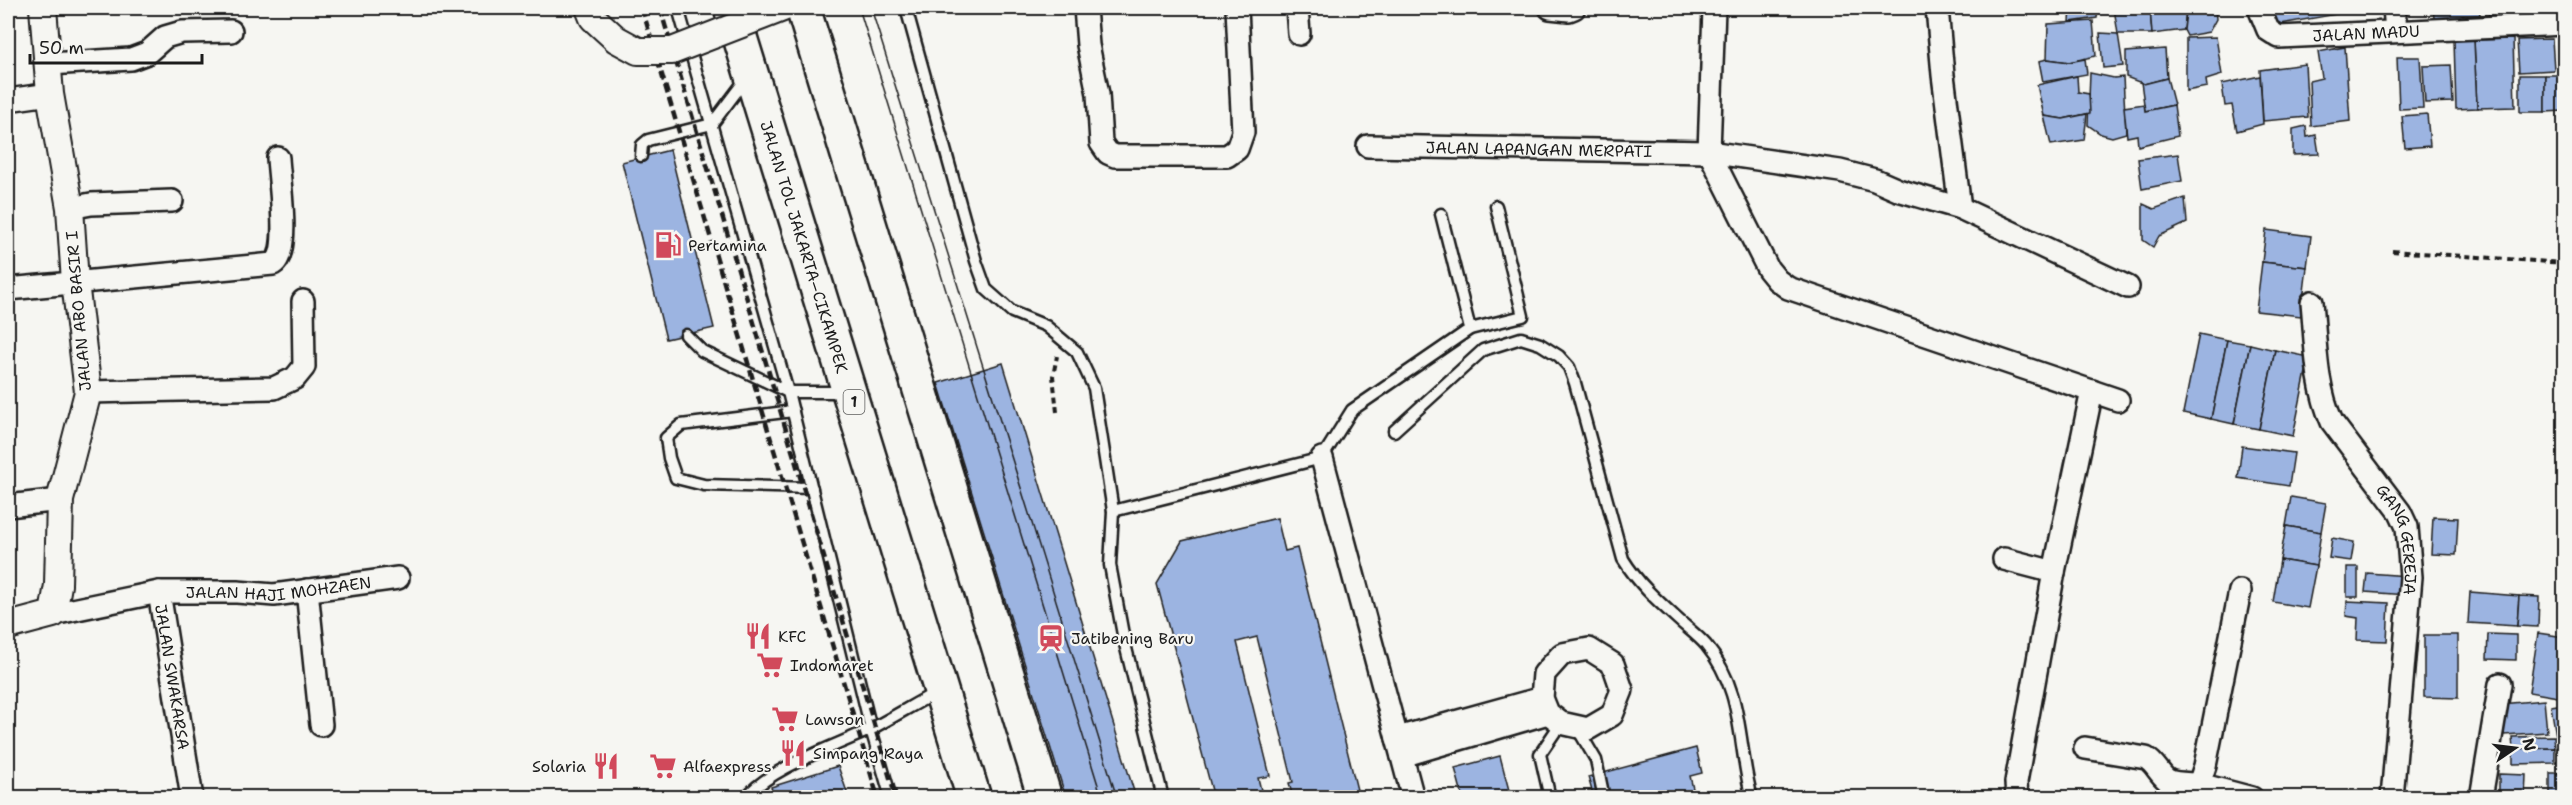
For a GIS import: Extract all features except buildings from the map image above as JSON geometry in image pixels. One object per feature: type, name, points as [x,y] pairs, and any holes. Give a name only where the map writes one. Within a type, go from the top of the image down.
[{"type":"highway","name":"JALAN TOL JAKARTA–CIKAMPEK","points":[[731,8],[851,392],[974,798]]},
{"type":"highway","points":[[803,8],[1045,798]]},
{"type":"street","name":"JALAN ABO BASIR I","points":[[43,8],[50,94],[70,208],[75,282],[88,392],[60,500],[58,585],[53,614]]},
{"type":"street","points":[[589,8],[593,18],[616,39],[638,51],[672,51],[783,8]]},
{"type":"street","points":[[1085,8],[1088,45],[1098,94],[1101,143],[1108,153],[1115,156],[1227,156],[1237,149],[1243,132],[1237,8]]},
{"type":"street","points":[[1297,8],[1299,34]]},
{"type":"street","points":[[1550,8],[1569,10],[1574,8]]},
{"type":"street","points":[[1714,8],[1709,152],[1768,269],[1777,280],[1788,288],[1938,341],[2118,400]]},
{"type":"street","points":[[1937,8],[1960,208]]},
{"type":"street","name":"JALAN MADU","points":[[2259,8],[2268,30],[2279,37],[2565,24]]},
{"type":"street","points":[[2394,8],[2396,31]]},
{"type":"street","points":[[49,64],[131,59],[147,53],[165,37],[182,32],[231,31]]},
{"type":"street","points":[[8,100],[50,94]]},
{"type":"street","name":"JALAN LAPANGAN MERPATI","points":[[1368,146],[1709,152],[1840,171],[1960,208],[2128,287]]},
{"type":"street","points":[[8,290],[273,264],[278,261],[283,241],[278,158]]},
{"type":"street","points":[[70,208],[91,204],[172,201]]},
{"type":"street","points":[[88,392],[274,388],[296,378],[304,367],[303,301]]},
{"type":"street","name":"GANG GEREJA","points":[[2312,302],[2320,388],[2325,406],[2332,422],[2400,512],[2407,527],[2411,577],[2392,798]]},
{"type":"street","points":[[2016,798],[2016,782],[2054,572],[2092,391]]},
{"type":"street","points":[[1322,458],[1413,798]]},
{"type":"street","points":[[8,506],[60,500]]},
{"type":"street","points":[[2004,559],[2054,572]]},
{"type":"street","name":"JALAN HAJI MOHZAEN","points":[[159,592],[237,592],[274,595],[398,578]]},
{"type":"street","points":[[307,590],[321,725]]},
{"type":"street","points":[[2199,784],[2205,766],[2240,591]]},
{"type":"street","name":"JALAN SWAKARSA","points":[[53,614],[159,592],[192,798]]},
{"type":"street","points":[[8,626],[53,614]]},
{"type":"street","points":[[2481,798],[2500,684]]},
{"type":"street","points":[[1399,747],[1557,715]]},
{"type":"street","points":[[2085,748],[2146,758],[2166,779],[2173,782],[2199,784],[2252,798]]},
{"type":"lane","points":[[678,8],[788,392],[871,729],[891,798]]},
{"type":"lane","points":[[906,8],[976,261],[986,289],[1012,312],[1046,326],[1077,352],[1094,388],[1113,511],[1110,550],[1112,576],[1124,640],[1163,798]]},
{"type":"lane","points":[[641,156],[642,145],[648,140],[712,124],[751,73]]},
{"type":"lane","points":[[1113,511],[1322,458],[1352,410],[1470,329],[1523,316],[1496,206]]},
{"type":"lane","points":[[1441,214],[1470,329]]},
{"type":"lane","points":[[686,335],[702,351],[788,392],[851,392]]},
{"type":"lane","points":[[1394,431],[1483,350],[1521,338],[1540,344],[1559,356],[1569,367],[1575,383],[1623,560],[1648,593],[1706,644],[1718,664],[1739,713],[1752,798]]},
{"type":"lane","points":[[793,411],[681,425],[666,438],[669,458],[676,478],[704,485],[812,488]]},
{"type":"lane","points":[[746,798],[752,790],[770,777],[871,729],[942,690]]},
{"type":"lane","points":[[1550,798],[1540,754],[1557,715],[1596,760],[1604,798]]},
{"type":"path","points":[[2392,251],[2565,263]]},
{"type":"path","points":[[1057,412],[1053,376],[1063,340]]},
{"type":"tram line","points":[[859,8],[1102,798]]},
{"type":"tram line","points":[[871,8],[1117,798]]},
{"type":"railway","points":[[642,8],[878,798]]},
{"type":"railway","points":[[660,8],[896,798]]},
{"type":"place","name":"Pertamina","points":[[668,245]]},
{"type":"place","name":"KFC","points":[[758,636]]},
{"type":"place","name":"Jatibening Baru","points":[[1051,638]]},
{"type":"place","name":"Indomaret","points":[[770,665]]},
{"type":"place","name":"Lawson","points":[[785,719]]},
{"type":"place","name":"Simpang Raya","points":[[793,753]]},
{"type":"place","name":"Solaria","points":[[606,766]]},
{"type":"place","name":"Alfaexpress","points":[[663,766]]}]
